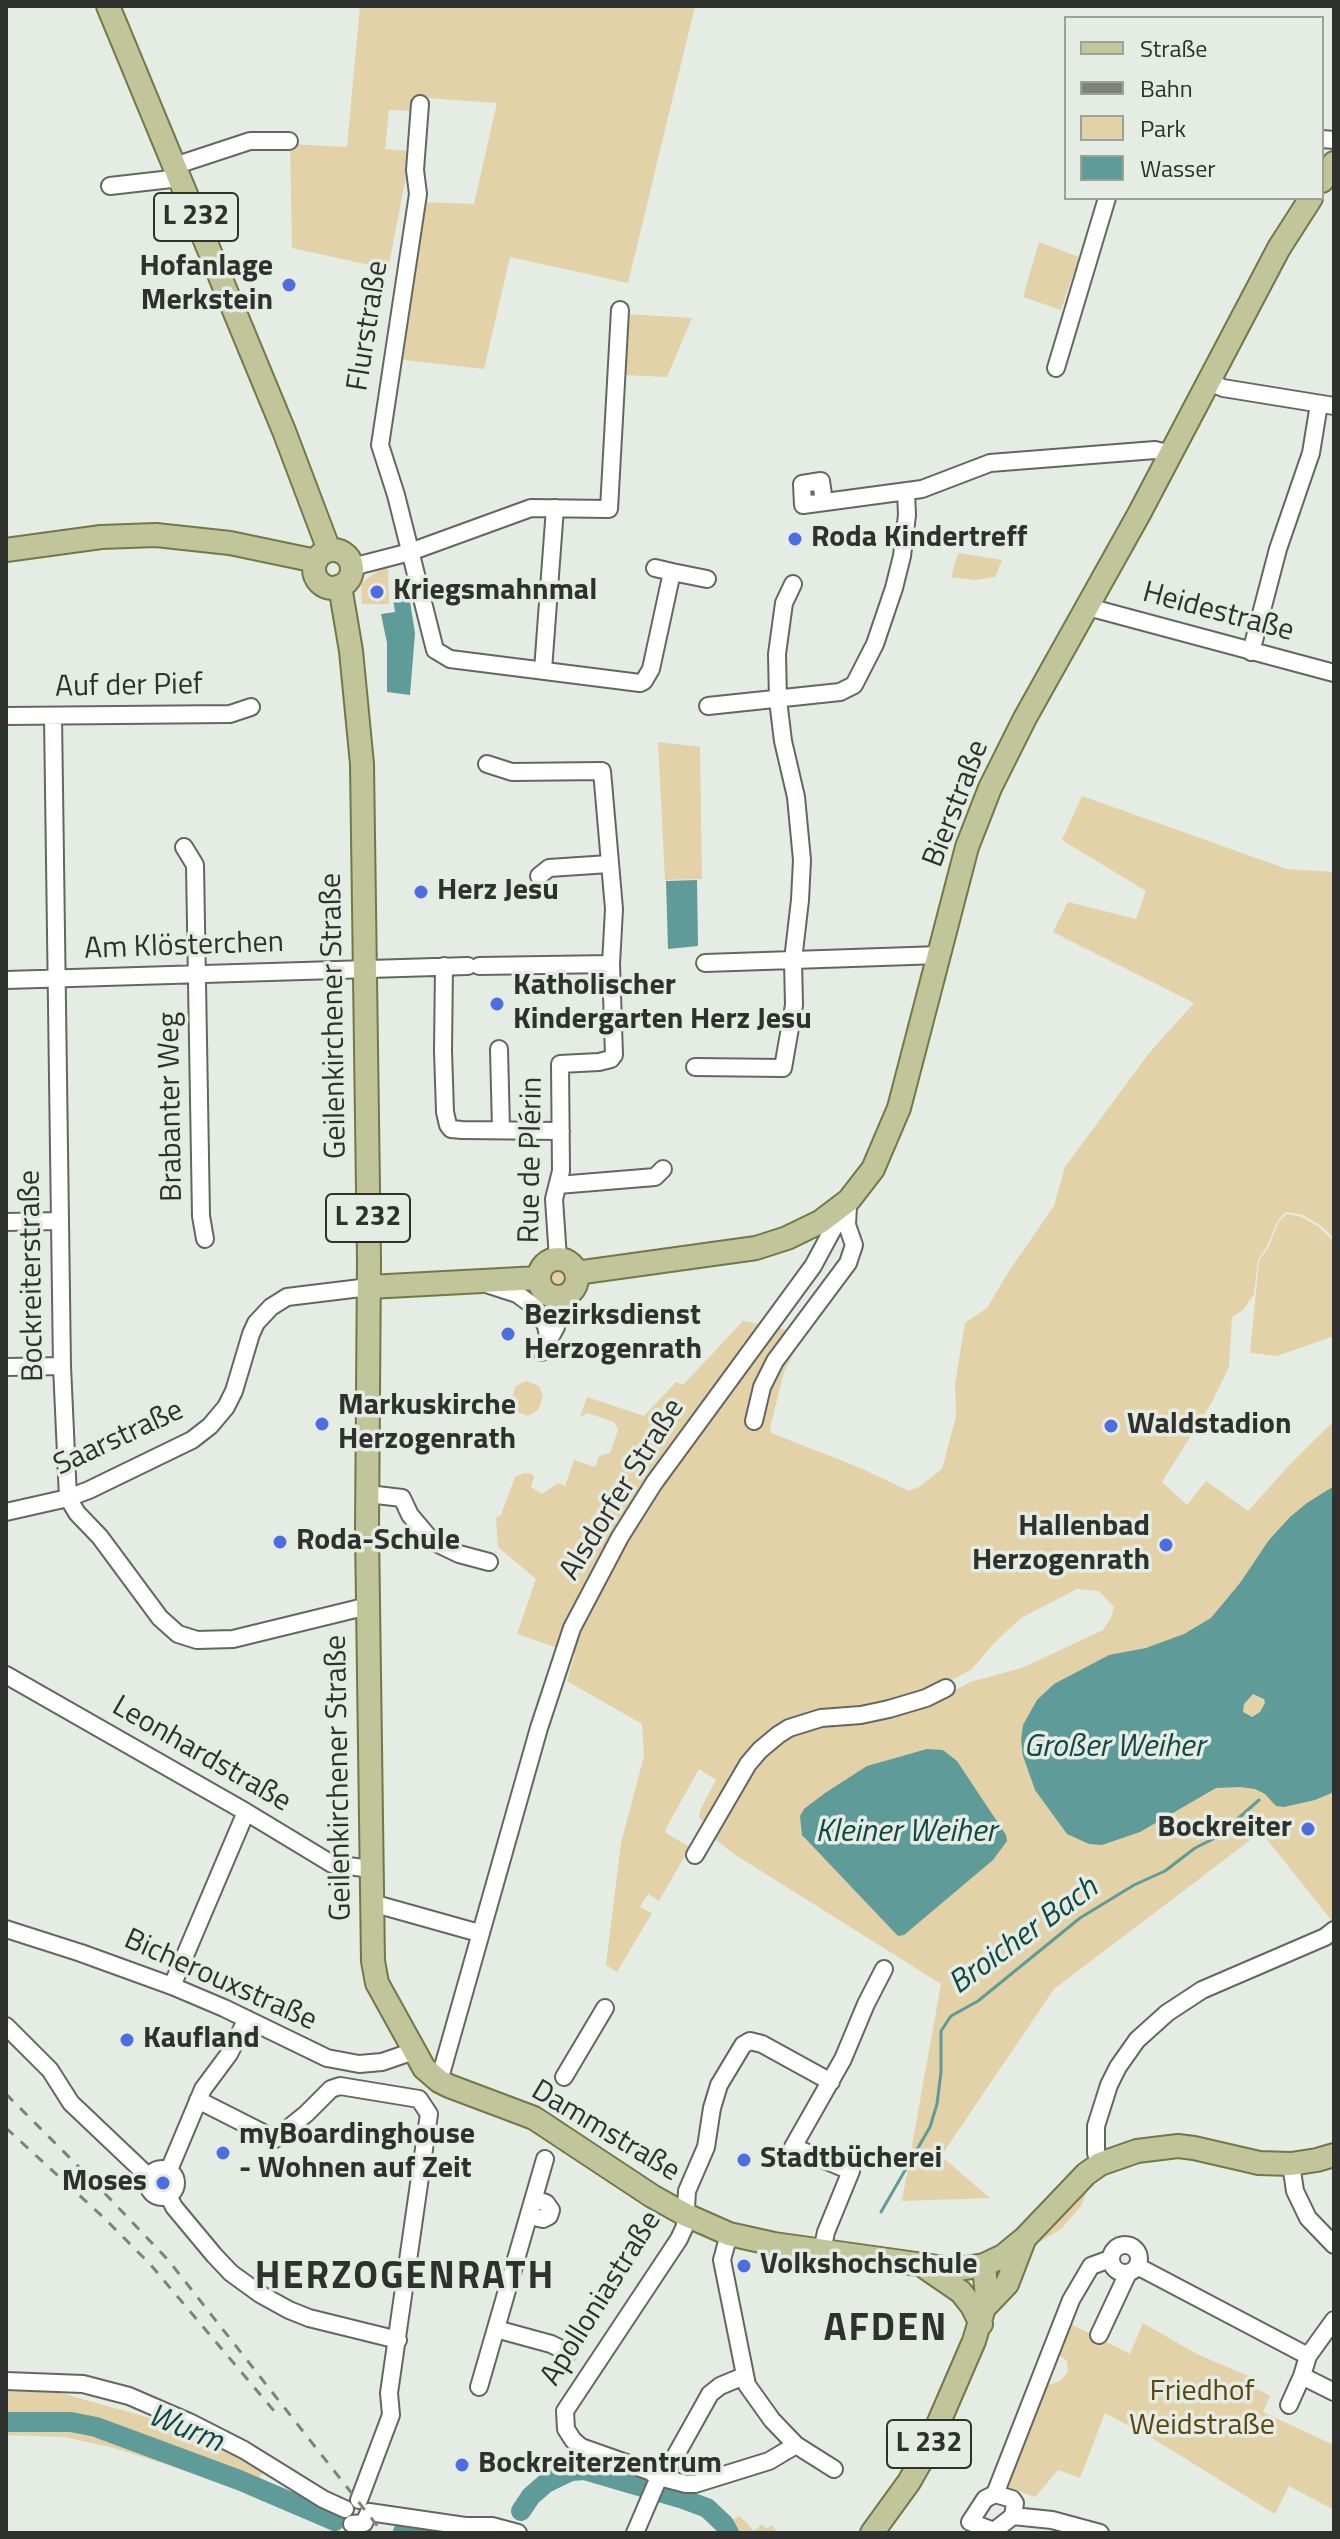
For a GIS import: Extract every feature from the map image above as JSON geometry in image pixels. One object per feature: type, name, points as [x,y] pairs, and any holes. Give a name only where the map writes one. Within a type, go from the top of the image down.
[{"type":"main road","name":"L 232","points":[[108,6],[284,431],[322,556]]},
{"type":"main road","name":"Bierstraße","points":[[576,1273],[756,1248],[787,1238],[820,1222],[849,1200],[873,1169],[893,1126],[967,847],[990,788],[1018,730],[1210,382],[1279,248],[1310,200]]},
{"type":"main road","points":[[6,550],[101,537],[156,535],[322,556]]},
{"type":"main road","points":[[335,550],[346,556],[346,577],[327,587],[317,580],[314,568],[322,556],[335,550]]},
{"type":"main road","name":"Geilenkirchener Straße","points":[[346,577],[360,740],[369,1287],[368,1606],[374,1973],[414,2051]]},
{"type":"main road","points":[[558,1259],[570,1263],[576,1273],[571,1292],[559,1297],[542,1289],[539,1278],[542,1266],[547,1262],[558,1259]]},
{"type":"main road","points":[[369,1287],[539,1278]]},
{"type":"main road","name":"Dammstraße","points":[[414,2051],[424,2068],[439,2081],[534,2118],[686,2215]]},
{"type":"main road","points":[[984,2265],[1003,2256],[1025,2238],[1068,2191],[1100,2164],[1137,2151],[1178,2146],[1259,2163],[1291,2164],[1334,2155]]},
{"type":"main road","name":"L 232","points":[[686,2215],[729,2234],[822,2251],[960,2269],[984,2265],[988,2290],[983,2315],[926,2452],[909,2482],[872,2533]]},
{"type":"main road","points":[[922,2265],[961,2292],[983,2315],[1007,2284],[1025,2238]]},
{"type":"street","name":"Flurstraße","points":[[420,104],[415,170],[418,194],[380,437],[382,454],[431,627],[432,643],[440,655],[450,659],[543,670]]},
{"type":"street","points":[[110,186],[177,172],[250,141],[289,141]]},
{"type":"street","points":[[1056,368],[1106,200]]},
{"type":"street","points":[[346,577],[517,511],[531,508],[609,509],[620,310]]},
{"type":"street","points":[[1210,382],[1223,388],[1327,405],[1278,549],[1251,652]]},
{"type":"street","points":[[824,502],[936,484],[990,463],[1155,450],[1171,454]]},
{"type":"street","points":[[708,706],[840,692],[854,685],[875,644],[894,588],[902,556],[907,515],[906,491]]},
{"type":"street","points":[[555,508],[543,670],[614,681],[644,681],[651,669],[672,572]]},
{"type":"street","points":[[655,568],[707,579]]},
{"type":"street","points":[[695,1067],[783,1068],[794,1005],[793,960],[800,900],[801,834],[783,741],[776,675],[779,629],[784,603],[793,584]]},
{"type":"street","name":"Heidestraße","points":[[1088,607],[1334,673]]},
{"type":"street","name":"Auf der Pief","points":[[6,716],[230,714],[251,707]]},
{"type":"street","name":"Bockreiterstraße","points":[[53,716],[62,1366],[68,1498]]},
{"type":"street","points":[[487,764],[512,772],[602,771],[614,909],[611,964]]},
{"type":"street","name":"Brabanter Weg","points":[[184,847],[195,865],[201,1216],[205,1239]]},
{"type":"street","points":[[539,876],[549,868],[609,864]]},
{"type":"street","points":[[705,963],[940,955]]},
{"type":"street","name":"Am Klösterchen","points":[[6,980],[364,968],[611,964]]},
{"type":"street","name":"Rue de Plérin","points":[[558,1259],[554,1199],[561,1171],[560,1064],[606,1061],[614,1055],[611,964]]},
{"type":"street","points":[[444,966],[446,1120],[451,1129],[561,1131]]},
{"type":"street","points":[[499,1049],[501,1129]]},
{"type":"street","points":[[558,1185],[655,1177],[663,1169]]},
{"type":"street","points":[[754,1421],[762,1387],[775,1361],[848,1263],[854,1245],[847,1225],[849,1200]]},
{"type":"street","name":"Alsdorfer Straße","points":[[439,2081],[479,1933],[572,1628],[620,1537],[654,1483],[813,1266],[849,1200]]},
{"type":"street","points":[[6,1222],[60,1221]]},
{"type":"street","points":[[472,1281],[506,1289],[528,1300],[542,1318],[546,1346],[556,1327],[559,1297]]},
{"type":"street","name":"Saarstraße","points":[[6,1512],[68,1498],[177,1450],[210,1426],[226,1407],[256,1323],[279,1300],[296,1295],[369,1287]]},
{"type":"street","points":[[6,1367],[62,1366]]},
{"type":"street","points":[[368,1494],[402,1498],[410,1515],[432,1541],[459,1554],[489,1562]]},
{"type":"street","points":[[68,1498],[160,1618],[178,1634],[197,1640],[233,1639],[368,1606]]},
{"type":"street","name":"Leonhardstraße","points":[[6,1675],[332,1864],[372,1869]]},
{"type":"street","points":[[695,1855],[748,1764],[778,1735],[789,1728],[821,1718],[889,1709],[926,1698],[946,1688]]},
{"type":"street","points":[[172,1986],[246,1812]]},
{"type":"street","points":[[372,1903],[479,1933]]},
{"type":"street","name":"Bicherouxstraße","points":[[6,1929],[172,1986],[340,2062],[382,2062],[414,2051]]},
{"type":"street","points":[[1100,2164],[1096,2153],[1096,2126],[1109,2085],[1137,2040],[1167,2013],[1202,1990],[1325,1937],[1334,1930]]},
{"type":"street","points":[[822,2251],[826,2232],[851,2171],[793,2147],[843,2059],[884,1969]]},
{"type":"street","points":[[564,2077],[605,2008]]},
{"type":"street","points":[[169,2170],[198,2100],[229,2054],[247,2019]]},
{"type":"street","points":[[6,2026],[50,2070],[71,2103],[149,2177]]},
{"type":"street","name":"Apolloniastraße","points":[[659,2480],[649,2471],[581,2447],[566,2429],[565,2411],[588,2366],[679,2239],[686,2215],[687,2191],[702,2161],[719,2085],[743,2045],[750,2041],[762,2044],[831,2082]]},
{"type":"street","points":[[198,2100],[275,2139],[331,2089],[340,2086],[419,2099],[429,2114],[389,2393],[391,2415],[355,2516]]},
{"type":"street","points":[[479,2387],[545,2159]]},
{"type":"street","points":[[1291,2164],[1295,2191],[1308,2218],[1334,2245]]},
{"type":"street","points":[[160,2169],[169,2170],[175,2176],[177,2186],[169,2197],[160,2198],[152,2194],[148,2186],[149,2177],[160,2169]]},
{"type":"street","points":[[169,2197],[214,2255],[231,2273],[260,2294],[309,2318],[398,2340]]},
{"type":"street","points":[[729,2234],[722,2260],[744,2376],[753,2396],[796,2445],[834,2469]]},
{"type":"street","points":[[1099,2335],[1133,2270],[1137,2252],[1127,2245],[1115,2248],[1110,2259],[1117,2272],[1133,2270],[1308,2356]]},
{"type":"street","points":[[995,2494],[1012,2499],[1015,2503],[1013,2516],[994,2531],[970,2522],[985,2499],[995,2494],[1071,2300],[1091,2266],[1110,2259]]},
{"type":"street","points":[[1289,2405],[1308,2356],[1334,2320]]},
{"type":"street","points":[[496,2329],[563,2350]]},
{"type":"street","points":[[635,2533],[659,2480],[710,2394],[744,2376]]},
{"type":"street","points":[[1302,2376],[1334,2392]]},
{"type":"street","points":[[6,2381],[83,2384],[129,2396],[244,2450],[355,2516],[492,2526],[518,2533]]},
{"type":"street","points":[[659,2480],[695,2484],[769,2461],[796,2445]]},
{"type":"street","points":[[1013,2516],[1052,2520],[1100,2533]]},
{"type":"green space","points":[[360,6],[695,6],[628,283],[510,257],[484,369],[396,359],[420,202],[474,204],[497,103],[413,97],[410,111],[389,110],[385,149],[411,151],[388,269],[292,248],[290,144],[347,147]]},
{"type":"green space","points":[[1039,242],[1079,257],[1061,310],[1023,297]]},
{"type":"green space","points":[[627,314],[692,318],[667,377],[624,375]]},
{"type":"green space","points":[[958,553],[1002,560],[995,577],[976,580],[951,577]]},
{"type":"green space","points":[[388,565],[389,604],[362,604],[361,584]]},
{"type":"green space","points":[[658,742],[700,747],[702,879],[665,880]]},
{"type":"green space","points":[[1082,796],[1287,869],[1334,872],[1334,1238],[1303,1215],[1286,1212],[1278,1220],[1258,1260],[1254,1294],[1243,1310],[1232,1317],[1229,1367],[1212,1402],[1162,1482],[1187,1505],[1206,1481],[1248,1511],[1334,1421],[1334,1918],[1332,1921],[1261,1832],[1054,1989],[941,2156],[990,2198],[902,2201],[941,1984],[734,1854],[712,1837],[767,1749],[803,1731],[948,1694],[970,1682],[1022,1668],[1103,1630],[1114,1607],[1099,1591],[1077,1589],[1021,1618],[971,1670],[926,1693],[899,1703],[816,1712],[784,1722],[759,1739],[730,1780],[706,1824],[699,1817],[701,1808],[716,1780],[699,1769],[665,1830],[690,1847],[659,1901],[648,1894],[640,1907],[652,1913],[617,1972],[606,1965],[621,1843],[644,1756],[642,1724],[567,1681],[575,1654],[517,1634],[536,1579],[498,1547],[496,1518],[501,1515],[515,1477],[532,1474],[531,1487],[542,1494],[558,1483],[565,1486],[574,1460],[595,1467],[599,1456],[610,1453],[618,1430],[614,1422],[588,1413],[580,1417],[587,1397],[644,1416],[676,1382],[683,1385],[743,1321],[804,1333],[784,1372],[771,1433],[909,1491],[942,1469],[956,1417],[955,1384],[965,1323],[987,1308],[1054,1206],[1065,1167],[1150,1052],[1194,1003],[1053,932],[1068,902],[1136,919],[1146,891],[1062,840]]},
{"type":"green space","points":[[1287,1214],[1302,1217],[1319,1227],[1334,1242],[1334,1336],[1277,1356],[1250,1353],[1259,1261],[1279,1221]]},
{"type":"green space","points":[[558,1267],[569,1278],[558,1289],[547,1278]]},
{"type":"green space","points":[[526,1381],[539,1386],[543,1397],[538,1410],[528,1416],[515,1411],[510,1402],[516,1386]]},
{"type":"green space","points":[[1084,2188],[1087,2191],[1081,2206],[1061,2229],[1041,2241],[1036,2239]]},
{"type":"green space","name":"Friedhof Weidstraße","points":[[1067,2322],[1130,2354],[1143,2323],[1197,2354],[1253,2378],[1250,2385],[1270,2396],[1263,2412],[1334,2445],[1334,2510],[1289,2486],[1275,2514],[1105,2413],[1080,2478],[1058,2470],[1035,2497],[1002,2485],[1011,2477],[1024,2442],[1027,2421],[1033,2421],[1048,2385],[1060,2381],[1068,2372],[1067,2361],[1055,2352]]},
{"type":"green space","points":[[36,2386],[157,2420],[234,2454],[263,2472],[251,2491],[114,2448],[65,2437],[6,2435],[6,2389]]},
{"type":"green space","points":[[714,2502],[729,2521],[740,2516],[754,2531],[762,2524],[767,2529],[771,2525],[779,2533],[722,2533],[706,2510]]},
{"type":"water","points":[[408,589],[415,633],[410,695],[387,692],[387,643],[381,614],[395,612],[392,593]]},
{"type":"water","points":[[697,880],[698,946],[668,949],[666,881]]},
{"type":"water","name":"Großer Weiher","points":[[1334,1486],[1334,1792],[1284,1807],[1276,1806],[1265,1794],[1255,1789],[1216,1788],[1140,1832],[1102,1845],[1089,1844],[1067,1834],[1035,1790],[1023,1756],[1023,1725],[1037,1700],[1054,1684],[1109,1655],[1146,1648],[1184,1634],[1211,1618],[1269,1540],[1307,1503]],"holes":[[[1253,1694],[1264,1699],[1260,1712],[1252,1717],[1243,1712],[1244,1704]]]},
{"type":"water","name":"Kleiner Weiher","points":[[927,1749],[943,1750],[957,1761],[1007,1841],[993,1860],[904,1935],[898,1936],[802,1835],[800,1816],[804,1809],[825,1793],[867,1766]]},
{"type":"waterway","name":"Broicher Bach","points":[[881,2212],[930,2127],[941,2072],[941,2031],[951,2016],[978,2001],[1080,1918],[1134,1885],[1165,1871],[1195,1848],[1217,1837],[1259,1800]]},
{"type":"waterway","name":"Wurm","points":[[6,2422],[71,2422],[96,2427],[239,2480],[335,2521]]},
{"type":"waterway","name":"Wurm","points":[[521,2511],[531,2496],[546,2483],[571,2471],[584,2470],[707,2508],[729,2533]]},
{"type":"waterway","name":"Broicher Bach","points":[[613,2478],[621,2472]]},
{"type":"waterway","name":"Wurm","points":[[403,2532],[419,2533]]},
{"type":"tunnel","points":[[563,2350],[582,2363]]},
{"type":"railway","points":[[6,2094],[169,2261],[383,2533]]},
{"type":"railway","points":[[6,2128],[150,2264],[275,2412]]},
{"type":"place","name":"Hofanlage Merkstein","points":[[289,285]]},
{"type":"place","name":"Roda Kindertreff","points":[[795,539]]},
{"type":"place","name":"Kriegsmahnmal","points":[[377,592]]},
{"type":"place","name":"Herz Jesu","points":[[421,892]]},
{"type":"place","name":"Katholischer Kindergarten Herz Jesu","points":[[497,1004]]},
{"type":"place","name":"Bezirksdienst Herzogenrath","points":[[508,1334]]},
{"type":"place","name":"Markuskirche Herzogenrath","points":[[322,1424]]},
{"type":"place","name":"Waldstadion","points":[[1111,1426]]},
{"type":"place","name":"Roda-Schule","points":[[280,1542]]},
{"type":"place","name":"Hallenbad Herzogenrath","points":[[1166,1545]]},
{"type":"place","name":"Bockreiter","points":[[1308,1829]]},
{"type":"place","name":"Kaufland","points":[[127,2040]]},
{"type":"place","name":"myBoardinghouse - Wohnen auf Zeit","points":[[223,2153]]},
{"type":"place","name":"Stadtbücherei","points":[[744,2160]]},
{"type":"place","name":"Moses","points":[[163,2183]]},
{"type":"place","name":"Volkshochschule","points":[[744,2266]]},
{"type":"place","name":"Bockreiterzentrum","points":[[462,2465]]},
{"type":"district","name":"HERZOGENRATH","points":[[405,2279]]},
{"type":"district","name":"AFDEN","points":[[886,2331]]}]
